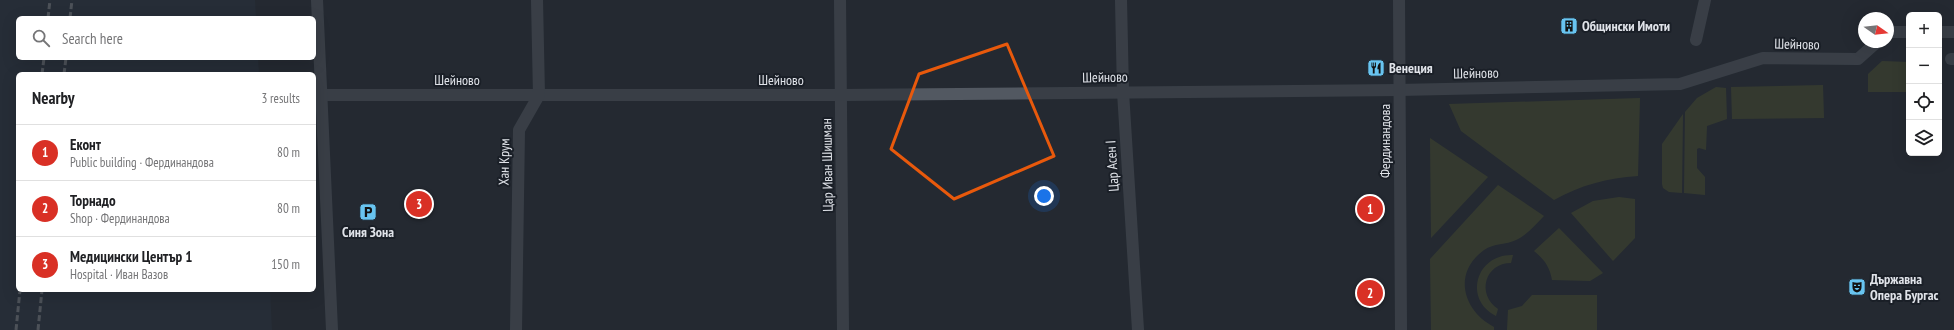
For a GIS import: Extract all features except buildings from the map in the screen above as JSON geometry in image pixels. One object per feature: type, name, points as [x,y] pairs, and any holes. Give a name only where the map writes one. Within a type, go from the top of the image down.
[{"type":"street","points":[[317,0],[332,330]]},
{"type":"street","points":[[538,0],[539,95]]},
{"type":"street","name":"Цар Иван Шишман","points":[[840,0],[843,330]]},
{"type":"street","name":"Цар Асен I","points":[[1121,0],[1123,92],[1138,330]]},
{"type":"street","name":"Фердинандова","points":[[1399,0],[1401,330]]},
{"type":"street","points":[[1696,40],[1705,0]]},
{"type":"street","points":[[1894,32],[1906,32]]},
{"type":"street","points":[[1942,32],[1954,32]]},
{"type":"street","name":"Шейново","points":[[322,94],[841,95],[1399,90],[1680,84],[1763,58],[1858,59],[1870,48]]},
{"type":"street","name":"Хан Крум","points":[[516,330],[519,130],[539,95]]},
{"type":"highlighted area","points":[[1007,44],[1054,156],[954,199],[891,149],[919,74]]},
{"type":"shaded area","points":[[0,0],[255,0],[256,16],[16,16],[16,60],[258,60],[259,72],[16,72],[16,292],[270,292],[272,330],[0,330]]},
{"type":"green space","points":[[1882,61],[1906,62],[1906,92],[1868,92],[1868,74]]},
{"type":"green space","points":[[1823,85],[1824,118],[1732,119],[1731,87]]},
{"type":"green space","points":[[1716,87],[1726,88],[1727,119],[1707,126],[1706,150],[1699,148],[1697,149],[1697,168],[1705,177],[1705,195],[1684,193],[1685,112],[1697,98]]},
{"type":"green space","points":[[1640,98],[1638,176],[1616,178],[1594,183],[1574,190],[1554,200],[1461,131],[1449,104]]},
{"type":"green space","points":[[1683,114],[1682,193],[1669,192],[1663,188],[1662,184],[1662,144]]},
{"type":"green space","points":[[1430,138],[1488,177],[1431,238]]},
{"type":"green space","points":[[1498,185],[1544,216],[1520,238],[1512,242],[1492,246],[1484,250],[1474,259],[1468,269],[1465,280],[1465,291],[1469,302],[1483,320],[1494,327],[1494,330],[1431,330],[1430,259]]},
{"type":"green space","points":[[1619,197],[1635,199],[1635,238],[1613,261],[1571,213],[1593,201]]},
{"type":"green space","points":[[1559,228],[1603,273],[1590,281],[1552,280],[1550,271],[1546,264],[1534,251]]},
{"type":"green space","points":[[1513,255],[1511,263],[1502,264],[1495,268],[1486,280],[1487,295],[1491,303],[1498,309],[1496,316],[1486,308],[1480,299],[1477,289],[1478,279],[1483,269],[1490,262],[1500,257]]},
{"type":"green space","points":[[1532,295],[1597,295],[1597,330],[1507,330],[1508,310],[1522,306]]},
{"type":"railway","points":[[48,16],[50,0]]},
{"type":"railway","points":[[70,16],[72,0]]},
{"type":"railway","points":[[42,72],[44,60]]},
{"type":"railway","points":[[64,72],[66,60]]},
{"type":"railway","points":[[16,330],[20,292]]},
{"type":"railway","points":[[38,330],[42,292]]},
{"type":"place","name":"Общински Имоти","points":[[1569,26]]},
{"type":"place","name":"Венеция","points":[[1376,68]]},
{"type":"place","name":"Медицински Център 1","points":[[419,204]]},
{"type":"place","name":"Еконт","points":[[1370,209]]},
{"type":"place","name":"Синя Зона","points":[[368,212]]},
{"type":"place","name":"Държавна Опера Бургас","points":[[1857,287]]},
{"type":"place","name":"Торнадо","points":[[1370,293]]}]
